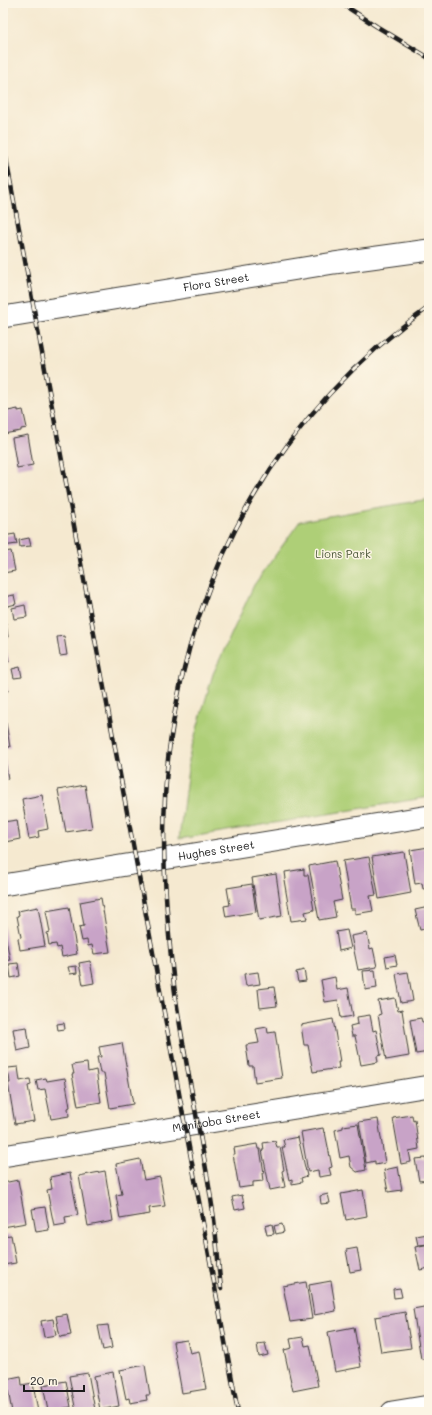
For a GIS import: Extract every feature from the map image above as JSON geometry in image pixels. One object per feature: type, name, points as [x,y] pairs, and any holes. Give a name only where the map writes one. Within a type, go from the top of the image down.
[{"type":"street","name":"Flora Street","points":[[3,317],[334,263],[429,250]]},
{"type":"street","name":"Hughes Street","points":[[3,885],[429,816]]},
{"type":"street","name":"Manitoba Street","points":[[3,1156],[429,1086]]},
{"type":"street","points":[[392,1412],[429,1406]]},
{"type":"green space","name":"Lions Park","points":[[429,499],[429,797],[179,839],[190,753],[213,674],[254,585],[300,521]]},
{"type":"building","points":[[18,409],[18,411],[23,410],[27,428],[21,429],[21,431],[3,434],[3,412]]},
{"type":"building","points":[[28,435],[33,465],[17,468],[12,438]]},
{"type":"building","points":[[15,534],[17,544],[3,546],[3,536]]},
{"type":"building","points":[[29,538],[31,546],[20,547],[19,540]]},
{"type":"building","points":[[11,551],[15,571],[3,573],[3,552]]},
{"type":"building","points":[[14,595],[16,604],[4,607],[3,597]]},
{"type":"building","points":[[25,605],[27,617],[14,619],[12,608]]},
{"type":"building","points":[[3,623],[6,623],[8,637],[4,638],[9,662],[3,663]]},
{"type":"building","points":[[64,636],[67,655],[60,656],[57,637]]},
{"type":"building","points":[[20,667],[22,677],[14,678],[12,669]]},
{"type":"building","points":[[3,670],[8,691],[3,692]]},
{"type":"building","points":[[3,723],[6,723],[10,747],[3,748]]},
{"type":"building","points":[[3,760],[5,760],[8,779],[3,780]]},
{"type":"building","points":[[85,785],[92,828],[66,832],[58,790]]},
{"type":"building","points":[[42,795],[48,829],[38,831],[39,837],[29,839],[22,799]]},
{"type":"building","points":[[17,820],[20,839],[5,842],[6,847],[3,847],[3,822]]},
{"type":"building","points":[[429,847],[429,888],[423,889],[422,883],[415,884],[410,850]]},
{"type":"building","points":[[404,852],[411,893],[379,899],[372,857]]},
{"type":"building","points":[[369,857],[376,895],[370,896],[373,911],[355,914],[355,909],[351,909],[343,861]]},
{"type":"building","points":[[335,861],[342,900],[333,902],[336,917],[319,920],[309,866]]},
{"type":"building","points":[[304,869],[304,875],[308,875],[314,910],[305,912],[307,919],[291,921],[284,880],[286,879],[285,872]]},
{"type":"building","points":[[276,874],[282,916],[259,920],[252,878]]},
{"type":"building","points":[[252,884],[256,912],[226,917],[224,906],[230,905],[227,888]]},
{"type":"building","points":[[101,898],[110,952],[94,954],[92,945],[88,946],[87,940],[82,941],[79,927],[84,926],[80,902]]},
{"type":"building","points":[[38,907],[45,946],[20,950],[18,938],[21,937],[17,916],[19,915],[18,911]]},
{"type":"building","points":[[69,907],[77,954],[62,957],[60,947],[57,948],[56,944],[49,945],[47,933],[50,932],[46,911]]},
{"type":"building","points":[[429,907],[429,928],[420,930],[415,910]]},
{"type":"building","points":[[3,923],[10,960],[3,961]]},
{"type":"building","points":[[347,930],[351,948],[339,951],[336,932]]},
{"type":"building","points":[[367,933],[370,949],[373,948],[377,967],[358,970],[351,936]]},
{"type":"building","points":[[395,955],[397,965],[387,967],[385,957]]},
{"type":"building","points":[[90,961],[94,983],[83,985],[79,963]]},
{"type":"building","points":[[18,963],[20,976],[11,978],[9,964]]},
{"type":"building","points":[[76,966],[77,973],[70,974],[68,967]]},
{"type":"building","points":[[304,970],[306,981],[298,982],[296,972]]},
{"type":"building","points":[[375,970],[377,988],[365,990],[363,971]]},
{"type":"building","points":[[258,972],[260,984],[246,986],[244,974]]},
{"type":"building","points":[[408,972],[413,1001],[401,1003],[396,974]]},
{"type":"building","points":[[335,977],[337,990],[348,988],[353,1016],[341,1018],[338,1000],[325,1002],[321,980]]},
{"type":"building","points":[[274,987],[277,1006],[260,1008],[258,989]]},
{"type":"building","points":[[395,998],[398,1011],[402,1010],[409,1056],[386,1060],[378,1015],[381,1014],[378,1001]]},
{"type":"building","points":[[370,1015],[373,1031],[376,1030],[381,1055],[377,1056],[378,1062],[361,1065],[355,1036],[352,1036],[350,1026],[358,1024],[357,1017]]},
{"type":"building","points":[[421,1018],[422,1022],[429,1021],[429,1052],[416,1054],[410,1020]]},
{"type":"building","points":[[333,1019],[340,1062],[338,1062],[339,1068],[313,1072],[308,1045],[304,1045],[301,1025]]},
{"type":"building","points":[[64,1023],[65,1029],[58,1030],[57,1024]]},
{"type":"building","points":[[27,1027],[30,1048],[17,1051],[13,1029]]},
{"type":"building","points":[[267,1027],[268,1033],[275,1032],[282,1078],[255,1082],[253,1066],[249,1066],[246,1045],[259,1043],[256,1029]]},
{"type":"building","points":[[122,1043],[133,1104],[110,1108],[104,1073],[100,1073],[97,1057],[101,1057],[99,1047]]},
{"type":"building","points":[[87,1063],[88,1072],[96,1070],[101,1102],[78,1106],[72,1074],[74,1074],[72,1065]]},
{"type":"building","points":[[18,1067],[20,1081],[30,1079],[31,1085],[28,1086],[34,1121],[15,1124],[8,1083],[10,1083],[8,1068]]},
{"type":"building","points":[[46,1078],[47,1081],[65,1078],[70,1107],[68,1108],[69,1116],[51,1119],[45,1089],[38,1090],[36,1080]]},
{"type":"building","points":[[412,1115],[413,1121],[415,1120],[419,1149],[409,1151],[411,1162],[401,1164],[393,1118]]},
{"type":"building","points":[[378,1119],[385,1163],[375,1165],[375,1161],[366,1163],[359,1122]]},
{"type":"building","points":[[358,1124],[366,1170],[357,1172],[351,1167],[349,1156],[340,1158],[335,1130],[343,1128],[343,1126]]},
{"type":"building","points":[[323,1128],[332,1167],[329,1168],[331,1175],[319,1177],[318,1170],[308,1172],[301,1132]]},
{"type":"building","points":[[298,1137],[307,1176],[301,1178],[302,1182],[292,1184],[292,1179],[289,1180],[282,1147],[285,1147],[283,1140]]},
{"type":"building","points":[[275,1141],[277,1147],[280,1147],[285,1187],[270,1190],[262,1150],[264,1150],[263,1143]]},
{"type":"building","points":[[257,1144],[258,1149],[260,1149],[264,1173],[262,1173],[263,1181],[253,1182],[253,1186],[239,1188],[233,1154],[235,1154],[234,1148]]},
{"type":"building","points":[[426,1158],[429,1180],[419,1181],[415,1159]]},
{"type":"building","points":[[140,1159],[144,1180],[160,1177],[165,1206],[149,1208],[150,1214],[120,1219],[116,1195],[122,1194],[116,1164]]},
{"type":"building","points":[[398,1167],[402,1190],[388,1192],[384,1170]]},
{"type":"building","points":[[105,1171],[113,1221],[88,1226],[79,1176]]},
{"type":"building","points":[[70,1173],[78,1215],[65,1217],[66,1224],[54,1226],[47,1190],[52,1189],[50,1177]]},
{"type":"building","points":[[18,1180],[26,1223],[3,1227],[3,1183]]},
{"type":"building","points":[[363,1190],[367,1216],[346,1220],[341,1194]]},
{"type":"building","points":[[328,1194],[330,1203],[321,1204],[320,1196]]},
{"type":"building","points":[[242,1195],[245,1208],[235,1210],[232,1197]]},
{"type":"building","points":[[45,1207],[49,1230],[36,1232],[32,1209]]},
{"type":"building","points":[[272,1224],[274,1234],[267,1235],[265,1226]]},
{"type":"building","points":[[282,1224],[284,1232],[276,1234],[274,1226]]},
{"type":"building","points":[[428,1234],[429,1244],[418,1245],[416,1236]]},
{"type":"building","points":[[11,1235],[16,1263],[3,1265],[3,1236]]},
{"type":"building","points":[[429,1244],[429,1268],[420,1270],[415,1247]]},
{"type":"building","points":[[357,1248],[361,1270],[350,1272],[346,1250]]},
{"type":"building","points":[[331,1281],[336,1311],[314,1315],[309,1285]]},
{"type":"building","points":[[306,1282],[312,1319],[290,1322],[283,1286]]},
{"type":"building","points":[[400,1288],[402,1297],[394,1298],[393,1289]]},
{"type":"building","points":[[429,1306],[429,1358],[421,1359],[413,1309]]},
{"type":"building","points":[[405,1312],[411,1348],[381,1352],[375,1317]]},
{"type":"building","points":[[67,1314],[71,1335],[60,1337],[56,1316]]},
{"type":"building","points":[[53,1319],[56,1335],[44,1337],[41,1321]]},
{"type":"building","points":[[108,1325],[112,1348],[103,1350],[98,1326]]},
{"type":"building","points":[[354,1327],[361,1367],[335,1372],[328,1332]]},
{"type":"building","points":[[303,1337],[305,1346],[310,1345],[318,1386],[293,1391],[284,1350],[292,1348],[290,1339]]},
{"type":"building","points":[[187,1340],[190,1353],[199,1351],[206,1389],[182,1393],[173,1342]]},
{"type":"building","points":[[265,1343],[268,1355],[259,1357],[257,1344]]},
{"type":"building","points":[[145,1365],[150,1395],[146,1395],[147,1400],[130,1403],[129,1398],[126,1399],[120,1370]]},
{"type":"building","points":[[113,1372],[119,1406],[100,1410],[94,1376]]},
{"type":"building","points":[[88,1373],[95,1410],[76,1412],[69,1376]]},
{"type":"building","points":[[21,1376],[22,1385],[33,1383],[38,1412],[12,1412],[6,1379]]},
{"type":"building","points":[[66,1381],[71,1407],[48,1411],[43,1385]]},
{"type":"railway","points":[[341,3],[429,58]]},
{"type":"railway","points":[[3,142],[238,1412]]},
{"type":"railway","points":[[221,1288],[210,1189],[183,1043],[174,985],[164,864],[167,773],[170,743],[182,677],[200,614],[223,554],[253,497],[288,444],[329,394],[376,348],[429,307]]}]
